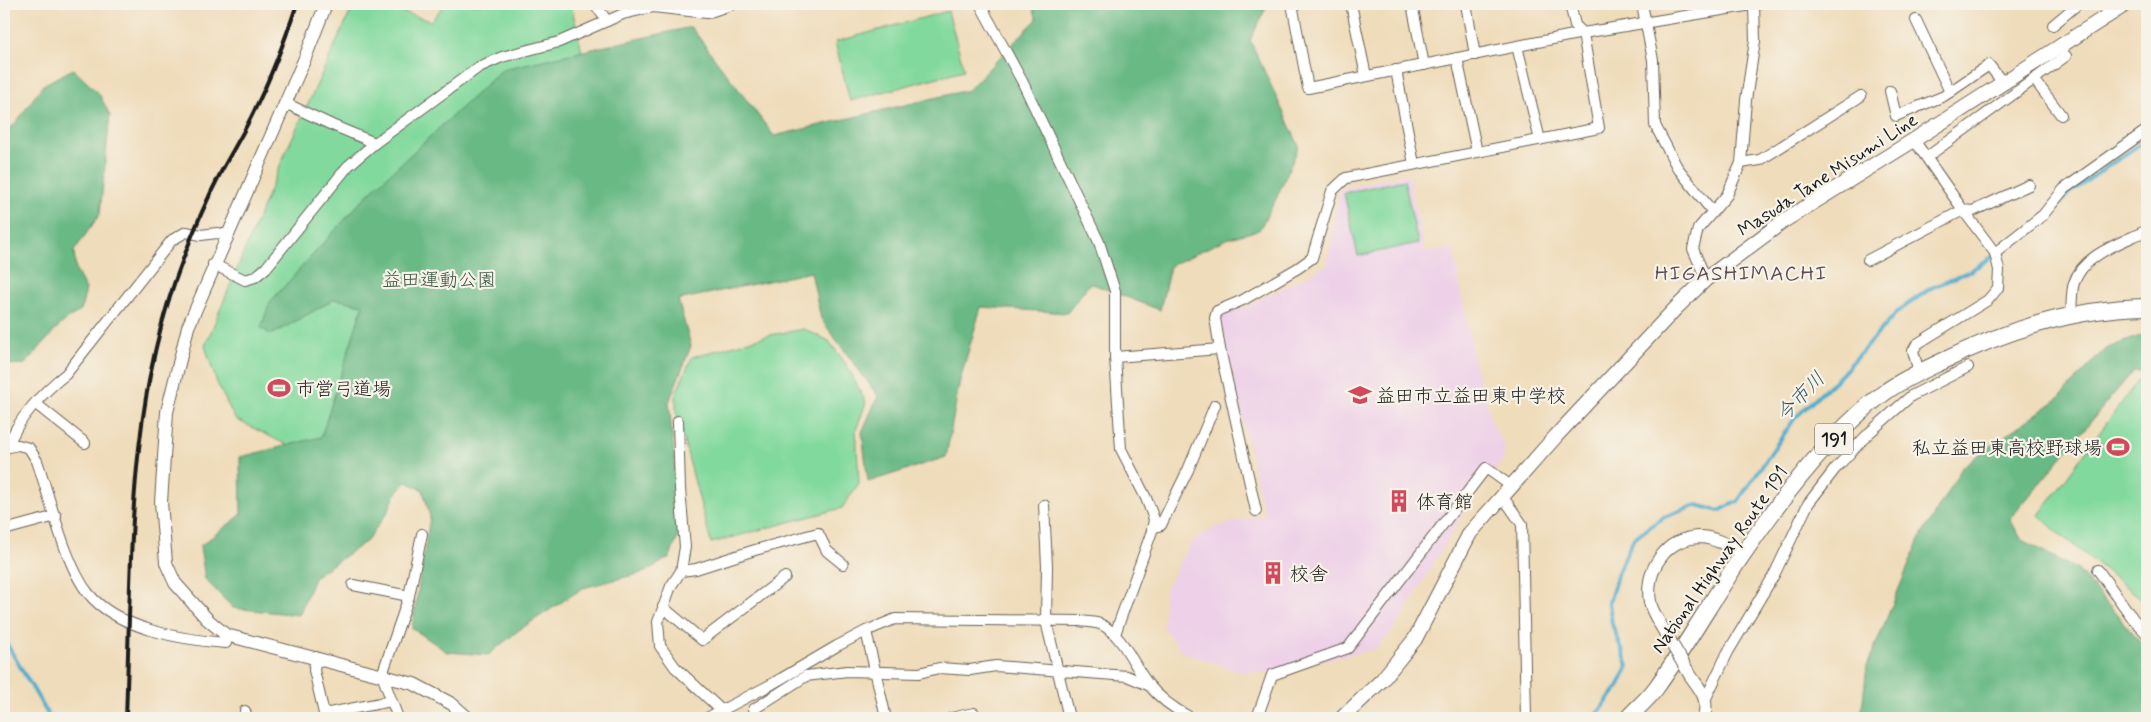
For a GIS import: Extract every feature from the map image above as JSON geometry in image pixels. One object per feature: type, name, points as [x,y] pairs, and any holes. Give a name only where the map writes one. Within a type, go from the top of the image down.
[{"type":"highway","name":"National Highway Route 191","points":[[1628,718],[1656,689],[1744,553],[1807,468],[1845,427],[1885,392],[1919,372],[1971,347],[2071,314],[2122,307],[2147,307]]},
{"type":"main road","name":"Masuda Tane Misumi Line","points":[[1342,718],[1382,680],[1415,639],[1470,533],[1675,309],[1706,279],[1785,220],[2126,4]]},
{"type":"street","points":[[326,4],[188,327],[167,412],[161,502],[166,563],[174,583],[207,619],[226,635],[414,684],[452,704],[468,718]]},
{"type":"street","points":[[595,4],[608,21]]},
{"type":"street","points":[[214,264],[245,280],[255,277],[266,268],[348,166],[375,142],[479,67],[502,57],[559,42],[623,14],[652,7],[707,13],[734,4]]},
{"type":"street","points":[[980,4],[1022,81],[1099,242],[1115,291],[1115,357],[1120,449],[1146,498],[1154,519],[1115,634]]},
{"type":"street","points":[[1292,4],[1308,88],[1647,21],[1698,8],[1755,4],[1755,41],[1746,100],[1741,163],[1727,195],[1698,229],[1693,249],[1706,279]]},
{"type":"street","points":[[1351,4],[1366,76]]},
{"type":"street","points":[[1412,4],[1424,65]]},
{"type":"street","points":[[1466,4],[1475,55]]},
{"type":"street","points":[[1256,511],[1220,349],[1215,318],[1217,311],[1243,300],[1312,258],[1332,191],[1346,178],[1599,128],[1583,33],[1574,25],[1570,4]]},
{"type":"street","points":[[1642,4],[1647,21],[1653,60],[1655,125],[1677,167],[1712,211]]},
{"type":"street","points":[[2053,25],[2074,5]]},
{"type":"street","points":[[1916,20],[1950,92]]},
{"type":"street","points":[[1517,46],[1540,140]]},
{"type":"street","points":[[1927,157],[2066,56]]},
{"type":"street","points":[[1457,58],[1477,152]]},
{"type":"street","points":[[1890,91],[1896,116],[1950,92],[1989,65],[2003,83]]},
{"type":"street","points":[[1396,70],[1414,164]]},
{"type":"street","points":[[2034,79],[2061,115]]},
{"type":"street","points":[[1741,163],[1760,160],[1861,96]]},
{"type":"street","points":[[285,103],[375,142]]},
{"type":"street","points":[[1995,253],[2042,215],[2064,189],[2147,130]]},
{"type":"street","points":[[1914,140],[1995,253],[1999,270],[1998,288],[1988,300],[1917,344],[1913,351],[1919,372]]},
{"type":"street","points":[[1868,260],[1963,210],[1973,210],[2029,185]]},
{"type":"street","points":[[2071,314],[2073,285],[2079,271],[2091,258],[2147,230]]},
{"type":"street","points":[[6,447],[12,434],[48,388],[66,374],[172,240],[186,232],[201,235],[227,234]]},
{"type":"street","points":[[1115,357],[1220,349]]},
{"type":"street","points":[[1696,718],[1706,708],[1728,652],[1774,575],[1808,504],[1835,469],[1870,433],[1912,396],[1968,367]]},
{"type":"street","points":[[36,404],[84,443]]},
{"type":"street","points":[[1152,528],[1161,524],[1188,470],[1215,405]]},
{"type":"street","points":[[678,421],[680,489],[685,547],[682,571],[671,586],[658,622],[660,646],[675,667],[722,711]]},
{"type":"street","points":[[6,447],[18,445],[29,448],[37,461],[70,559],[80,581],[89,594],[109,611],[130,622],[158,632],[196,641],[226,643],[226,635]]},
{"type":"street","points":[[1257,718],[1272,675],[1348,648],[1486,468],[1507,491],[1522,524],[1526,718]]},
{"type":"street","points":[[1044,505],[1047,566],[1046,621],[1069,718]]},
{"type":"street","points":[[4,530],[56,516]]},
{"type":"street","points":[[398,718],[382,675],[409,596],[422,534]]},
{"type":"street","points":[[682,571],[696,569],[755,550],[818,534],[827,551],[843,564]]},
{"type":"street","points":[[1706,708],[1690,675],[1650,604],[1649,584],[1656,564],[1666,549],[1682,539],[1702,537],[1720,542],[1744,553]]},
{"type":"street","points":[[2098,570],[2134,620],[2147,634]]},
{"type":"street","points":[[663,607],[702,640],[784,577]]},
{"type":"street","points":[[353,585],[409,596]]},
{"type":"street","points":[[707,718],[772,684],[806,662],[866,631],[895,619],[1080,621],[1099,624],[1115,634],[1148,684],[1173,709],[1191,718]]},
{"type":"street","points":[[866,631],[886,718]]},
{"type":"street","points":[[316,657],[314,670],[324,716],[391,701]]},
{"type":"street","points":[[754,709],[806,676],[847,671],[919,673],[939,668],[970,670],[996,666],[1127,676],[1148,684]]},
{"type":"street","points":[[951,718],[974,713]]},
{"type":"shaded area","name":"益田市立益田東中学校","points":[[1408,174],[1425,252],[1453,248],[1475,366],[1492,423],[1505,447],[1502,462],[1480,485],[1397,625],[1376,649],[1269,672],[1240,672],[1183,652],[1163,627],[1165,590],[1191,542],[1217,526],[1264,515],[1220,315],[1248,306],[1327,265],[1340,189]]},
{"type":"green space","name":"益田運動公園","points":[[354,4],[378,4],[431,21],[445,4],[571,4],[652,355],[449,497],[398,466],[313,458],[235,419],[217,383],[205,346],[284,156]]},
{"type":"green space","points":[[1031,4],[1268,4],[1250,40],[1299,146],[1276,199],[1259,230],[1226,239],[1170,266],[1160,310],[1090,283],[1067,313],[981,307],[960,380],[946,457],[868,482],[862,432],[878,396],[821,319],[811,272],[678,300],[691,346],[669,402],[681,529],[670,557],[645,572],[583,588],[519,630],[488,655],[447,652],[412,628],[430,517],[423,490],[407,482],[396,493],[387,513],[367,541],[315,576],[299,615],[233,608],[205,579],[200,546],[241,515],[240,457],[321,437],[363,305],[335,299],[271,335],[261,328],[270,302],[368,194],[503,69],[691,27],[774,136],[968,90],[1037,19]]},
{"type":"green space","points":[[948,11],[964,70],[850,101],[835,42]]},
{"type":"green space","points":[[73,69],[99,94],[110,115],[100,214],[74,251],[76,271],[86,289],[81,310],[61,324],[25,364],[4,365],[4,133],[15,124],[43,85]]},
{"type":"green space","points":[[1404,180],[1418,243],[1358,256],[1344,193]]},
{"type":"green space","points":[[804,329],[829,341],[848,367],[866,403],[856,430],[859,483],[842,508],[711,543],[676,411],[676,393],[692,357],[770,335]]},
{"type":"green space","points":[[2147,333],[2147,371],[2133,371],[2010,519],[2021,539],[2078,570],[2147,650],[2147,718],[1861,718],[1867,666],[1919,540],[1963,466],[2059,398],[2105,349]]},
{"type":"green space","name":"私立益田東高校野球場","points":[[2139,379],[2147,379],[2147,603],[2057,532],[2039,515]]},
{"type":"waterway","name":"今市川","points":[[2028,233],[2044,223],[2068,194],[2147,139]]},
{"type":"waterway","name":"今市川","points":[[1594,718],[1618,687],[1628,666],[1612,624],[1609,603],[1618,572],[1634,538],[1664,517],[1697,505],[1719,511],[1738,501],[1795,418],[1842,374],[1897,312],[1931,288],[1970,271],[1995,255]]},
{"type":"waterway","name":"今市川","points":[[4,639],[50,718]]},
{"type":"railway","points":[[126,718],[135,487],[141,429],[150,373],[164,317],[182,262],[210,194],[261,96],[278,57],[297,4]]},
{"type":"place","name":"市営弓道場","points":[[279,388]]},
{"type":"place","name":"益田市立益田東中学校","points":[[1360,395]]},
{"type":"place","name":"私立益田東高校野球場","points":[[2118,447]]},
{"type":"place","name":"体育館","points":[[1399,501]]},
{"type":"place","name":"校舎","points":[[1273,573]]},
{"type":"district","name":"HIGASHIMACHI","points":[[1741,273]]}]
